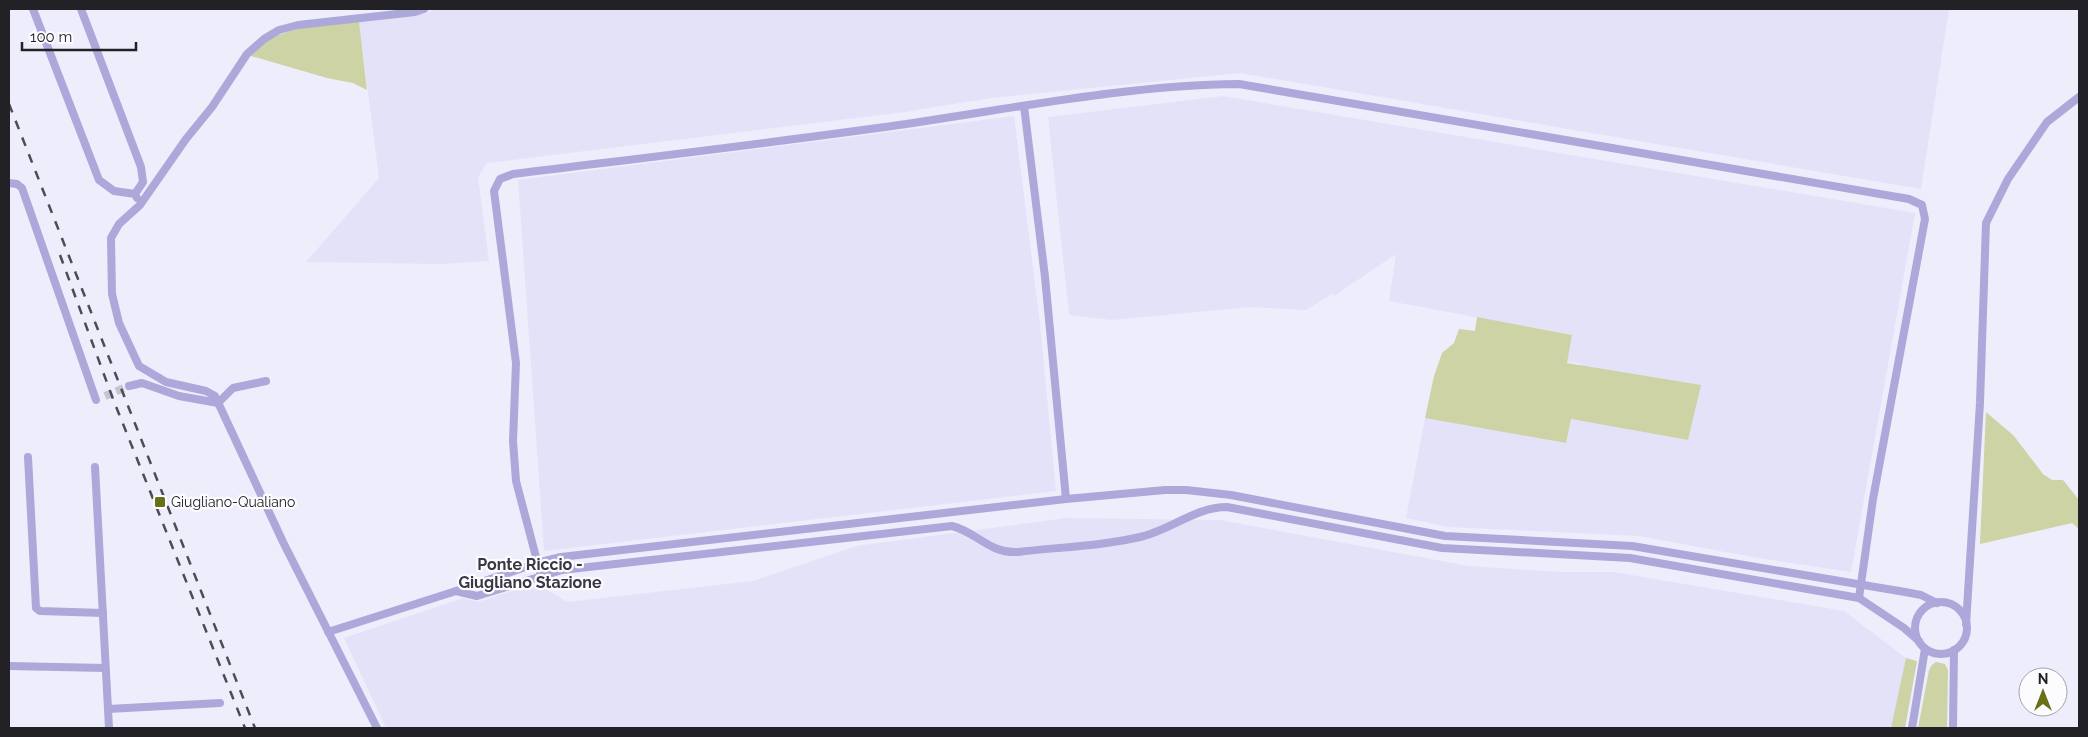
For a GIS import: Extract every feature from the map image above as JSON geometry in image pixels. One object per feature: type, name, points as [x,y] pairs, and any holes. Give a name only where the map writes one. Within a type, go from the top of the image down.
[{"type":"street","points":[[33,9],[99,180],[114,191],[135,194]]},
{"type":"street","points":[[80,9],[141,167],[143,182],[135,194]]},
{"type":"street","points":[[377,728],[328,632],[215,396],[206,391],[166,382],[139,366],[120,323],[112,294],[111,238],[120,224],[140,205],[212,107],[247,54],[264,39],[279,30],[298,25],[415,12],[424,9]]},
{"type":"street","points":[[541,576],[516,481],[513,441],[516,363],[494,191],[500,179],[513,174],[898,125],[1024,106],[1201,84],[1239,84],[1909,199],[1922,205],[1925,218],[1873,499],[1859,598]]},
{"type":"street","points":[[456,591],[477,596],[562,570],[952,526],[959,527],[985,544],[1000,551],[1018,552],[1140,537],[1218,507],[1442,548],[1630,558],[1859,598],[1904,628],[1926,649],[1940,654],[1954,650],[1964,639],[1966,624],[1980,403],[1986,224],[2008,178],[2047,122],[2079,97]]},
{"type":"street","points":[[1024,106],[1045,277],[1066,499]]},
{"type":"street","points":[[9,183],[17,184],[22,188],[96,400]]},
{"type":"street","points":[[135,194],[140,205]]},
{"type":"street","points":[[218,403],[233,388],[266,381]]},
{"type":"street","points":[[129,386],[142,383],[179,396],[218,403]]},
{"type":"street","points":[[28,458],[36,608],[40,611],[103,613]]},
{"type":"street","points":[[95,467],[109,728]]},
{"type":"street","points":[[328,632],[537,563],[561,558],[1066,499],[1165,490],[1210,492],[1445,536],[1632,546],[1921,595],[1936,602],[1952,605],[1959,610],[1966,624]]},
{"type":"street","points":[[1918,641],[1915,625],[1917,617],[1929,605],[1936,602]]},
{"type":"street","points":[[1912,728],[1926,649]]},
{"type":"street","points":[[1954,650],[1954,728]]},
{"type":"street","points":[[9,666],[105,668]]},
{"type":"street","points":[[108,709],[220,703]]},
{"type":"shaded area","points":[[433,9],[1949,9],[1921,189],[1240,73],[991,98],[905,112],[487,163],[478,177],[489,261],[440,264],[306,262],[379,178],[359,21],[428,13]]},
{"type":"shaded area","points":[[1223,96],[1915,213],[1851,572],[1752,557],[1639,536],[1448,527],[1406,518],[1425,418],[1566,443],[1570,419],[1688,440],[1579,363],[1567,362],[1572,335],[1389,301],[1396,254],[1334,296],[1332,294],[1306,310],[1250,307],[1111,320],[1069,315],[1048,117]]},
{"type":"shaded area","points":[[1014,116],[1040,324],[1056,491],[544,551],[518,180]]},
{"type":"shaded area","points":[[1066,518],[1220,520],[1469,566],[1562,572],[1614,572],[1844,611],[1906,658],[1892,728],[386,728],[344,638],[463,598],[478,602],[536,583],[567,602],[753,581],[856,546]]},
{"type":"green space","points":[[359,21],[367,90],[353,83],[327,78],[251,56],[274,37],[287,32],[301,28]]},
{"type":"green space","points":[[1477,317],[1572,335],[1567,363],[1701,385],[1688,440],[1571,419],[1566,443],[1425,418],[1434,376],[1442,353],[1454,343],[1459,329],[1475,331]]},
{"type":"green space","points":[[1986,412],[2014,436],[2043,474],[2052,480],[2063,480],[2079,500],[2079,529],[2072,523],[1980,544]]},
{"type":"green space","points":[[1906,658],[1917,661],[1905,728],[1891,728]]},
{"type":"green space","points":[[1936,662],[1945,664],[1948,670],[1947,728],[1918,728],[1929,670]]},
{"type":"tunnel","points":[[105,396],[129,386]]},
{"type":"railway","points":[[9,104],[255,728]]},
{"type":"railway","points":[[60,255],[113,399],[245,728]]},
{"type":"place","name":"Giugliano-Qualiano","points":[[160,502]]},
{"type":"district","name":"Ponte Riccio - Giugliano Stazione","points":[[530,573]]}]
